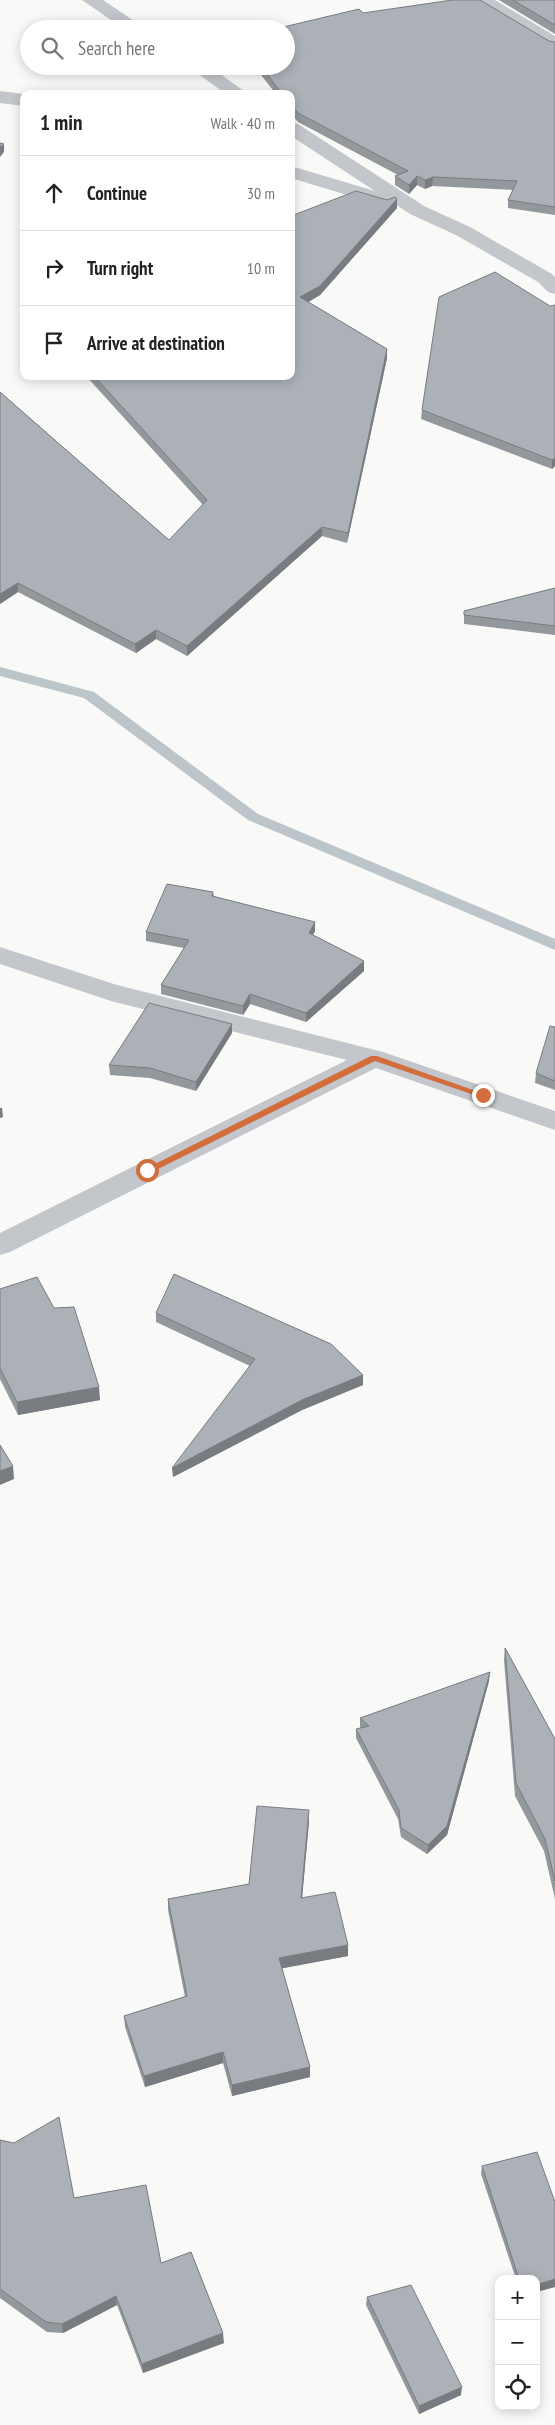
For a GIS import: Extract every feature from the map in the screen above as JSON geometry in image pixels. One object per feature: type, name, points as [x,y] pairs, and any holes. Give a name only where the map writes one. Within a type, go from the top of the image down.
[{"type":"street","points":[[91,0],[122,20]]},
{"type":"street","points":[[482,0],[555,44]]},
{"type":"street","points":[[210,75],[233,90]]},
{"type":"street","points":[[0,97],[20,100]]},
{"type":"street","points":[[295,131],[417,210]]},
{"type":"street","points":[[295,173],[417,210],[463,231],[545,278],[555,288]]},
{"type":"street","points":[[0,954],[111,992],[374,1058],[555,1121]]},
{"type":"street","points":[[0,1245],[374,1058]]},
{"type":"building","points":[[452,0],[480,0],[549,41],[555,42],[555,207],[508,200],[517,181],[433,177],[425,180],[417,176],[409,185],[395,176],[408,171],[298,113],[295,110],[295,90],[279,90],[268,75],[295,75],[295,24],[359,9],[363,13]]},
{"type":"building","points":[[513,0],[555,0],[555,25]]},
{"type":"building","points":[[356,191],[387,200],[395,197],[397,199],[320,286],[300,297],[387,349],[348,533],[322,527],[187,646],[156,630],[135,644],[18,583],[0,594],[0,392],[169,540],[207,500],[98,380],[295,380],[295,214]]},
{"type":"building","points":[[495,272],[550,306],[555,305],[555,458],[552,460],[422,410],[439,297]]},
{"type":"building","points":[[555,588],[555,626],[464,615],[464,611]]},
{"type":"building","points":[[167,884],[213,892],[212,896],[315,922],[309,933],[364,961],[306,1013],[250,994],[243,1006],[161,985],[189,940],[146,932]]},
{"type":"building","points":[[149,1003],[232,1024],[196,1082],[150,1068],[109,1065]]},
{"type":"building","points":[[550,1026],[555,1027],[555,1081],[536,1073]]},
{"type":"building","points":[[174,1274],[331,1344],[363,1375],[302,1400],[172,1468],[255,1359],[156,1313]]},
{"type":"building","points":[[37,1277],[54,1308],[74,1307],[99,1387],[17,1402],[0,1368],[0,1289]]},
{"type":"building","points":[[0,1445],[13,1466],[0,1471]]},
{"type":"building","points":[[505,1648],[555,1739],[555,1881],[545,1839],[516,1783]]},
{"type":"building","points":[[490,1672],[447,1826],[428,1845],[401,1828],[399,1810],[356,1729],[369,1726],[360,1718]]},
{"type":"building","points":[[257,1806],[309,1810],[301,1898],[335,1892],[348,1945],[279,1958],[310,2067],[232,2085],[223,2052],[144,2076],[124,2016],[187,1996],[168,1899],[249,1884]]},
{"type":"building","points":[[59,2117],[74,2198],[146,2185],[161,2263],[191,2252],[223,2333],[142,2364],[116,2296],[62,2324],[46,2322],[0,2289],[0,2140],[14,2143]]},
{"type":"building","points":[[537,2152],[555,2202],[555,2279],[540,2284],[540,2275],[518,2275],[482,2166]]},
{"type":"building","points":[[411,2285],[462,2387],[419,2406],[367,2297]]},
{"type":"waterway","points":[[0,671],[89,695],[253,817],[555,945]]},
{"type":"route","points":[[147,1170],[374,1058],[483,1095]]}]
